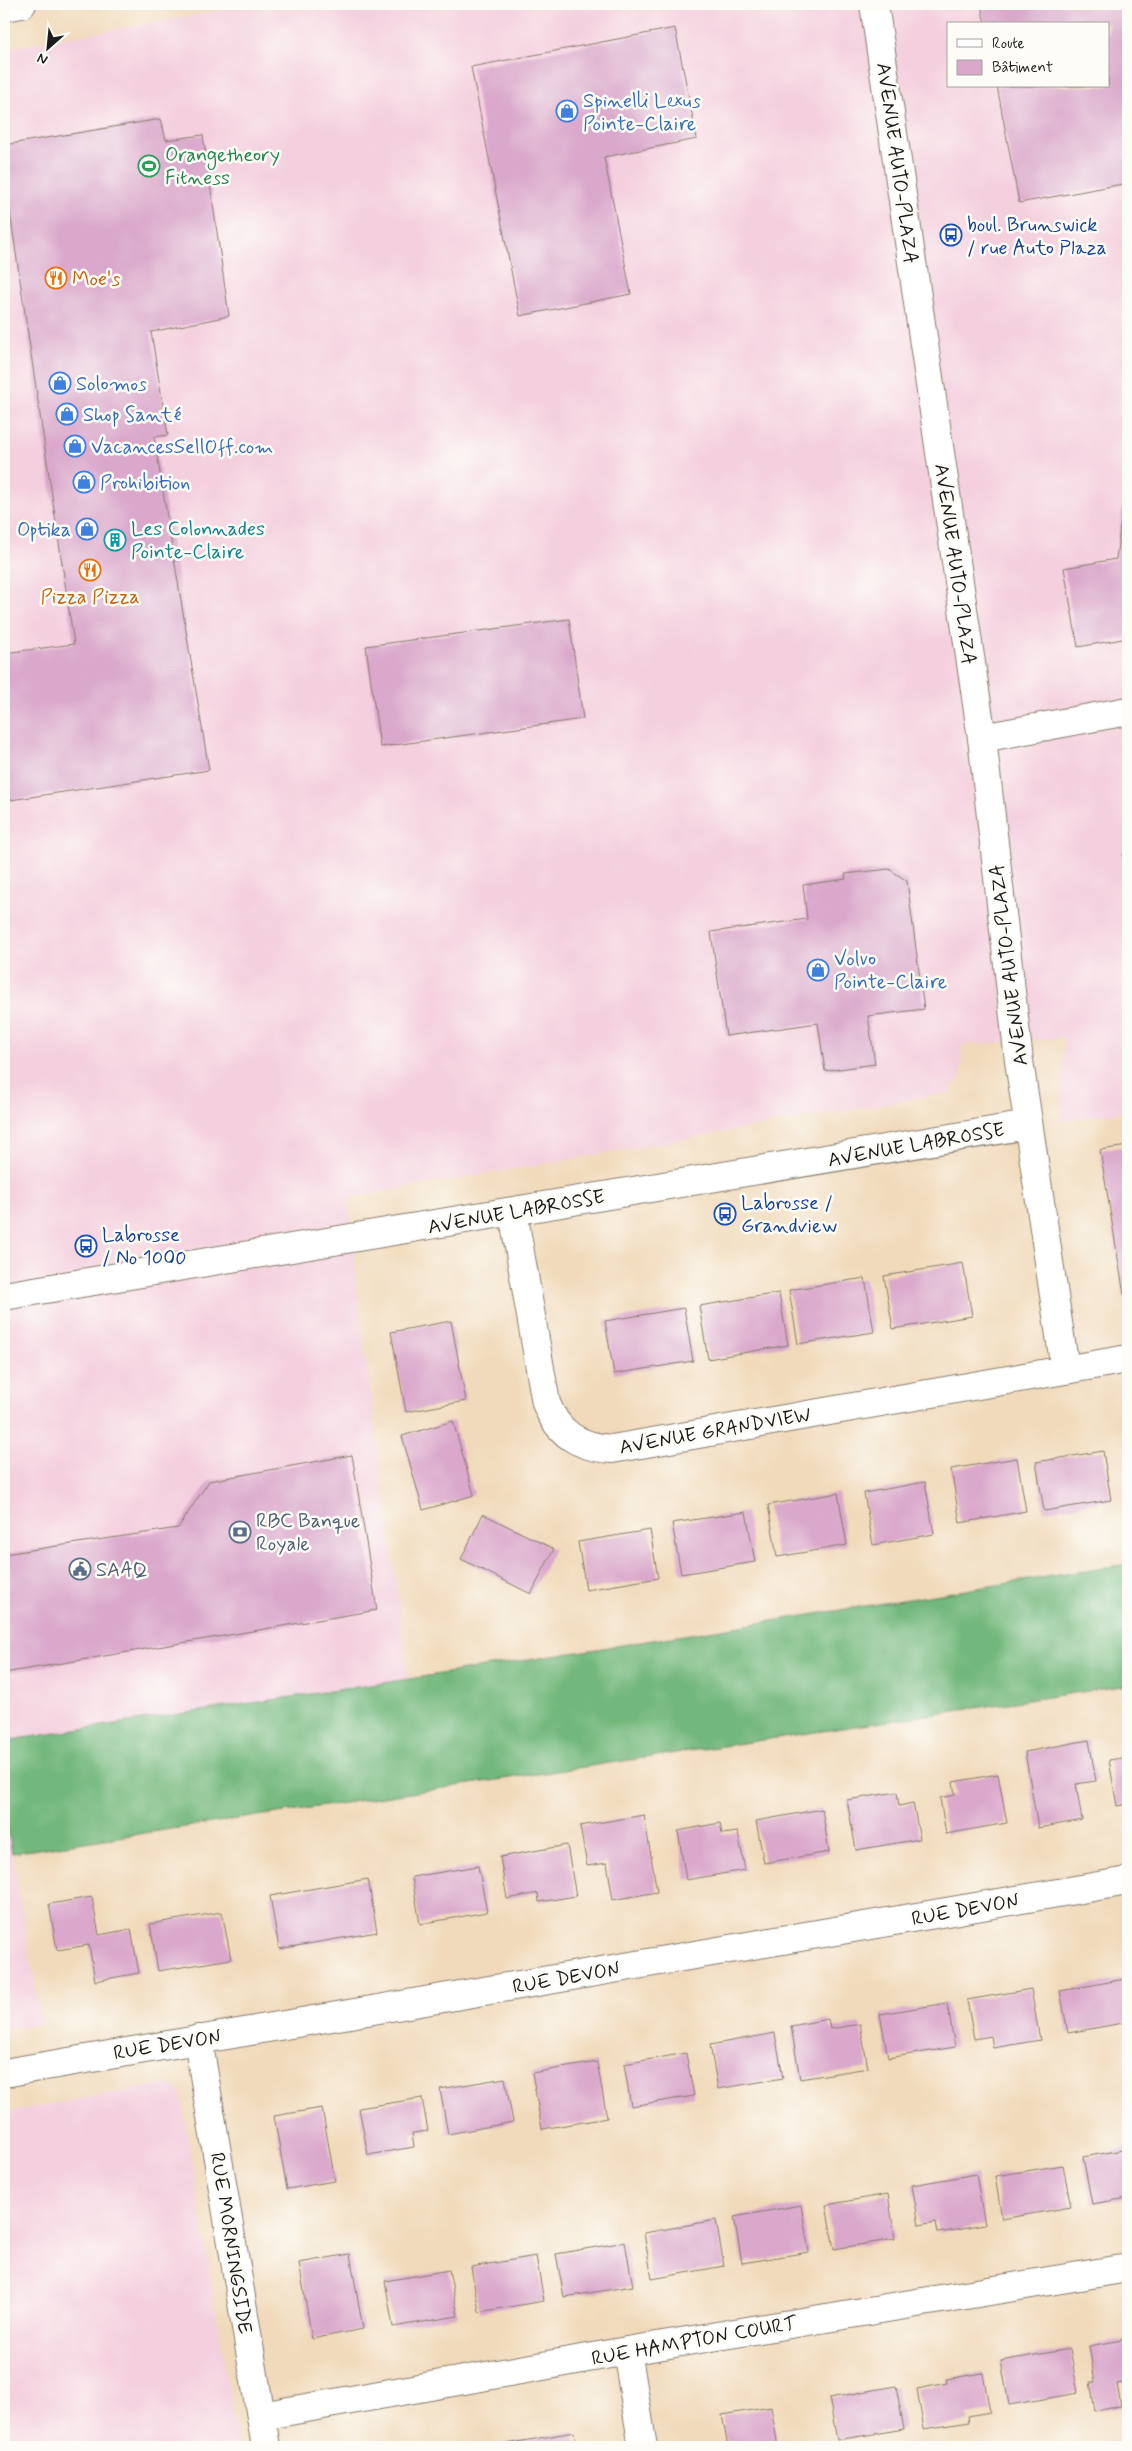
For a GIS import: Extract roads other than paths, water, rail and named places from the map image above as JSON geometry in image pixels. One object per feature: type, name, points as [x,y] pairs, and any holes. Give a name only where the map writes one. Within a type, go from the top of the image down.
[{"type":"street","points":[[4,7],[22,4]]},
{"type":"street","name":"AVENUE AUTO-PLAZA","points":[[874,4],[982,738],[1028,1125]]},
{"type":"street","points":[[982,738],[1128,711]]},
{"type":"street","points":[[1028,1125],[1066,1369]]},
{"type":"street","name":"AVENUE LABROSSE","points":[[4,1296],[1028,1125]]},
{"type":"street","name":"AVENUE GRANDVIEW","points":[[513,1212],[546,1403],[559,1427],[569,1437],[583,1444],[612,1449],[1128,1359]]},
{"type":"street","name":"RUE DEVON","points":[[4,2073],[1128,1881]]},
{"type":"street","name":"RUE MORNINGSIDE","points":[[198,2039],[266,2447]]},
{"type":"street","name":"RUE HAMPTON COURT","points":[[261,2416],[627,2351],[1128,2268]]},
{"type":"street","points":[[627,2351],[643,2447]]},
{"type":"place","name":"Spinelli Lexus Pointe-Claire","points":[[567,111]]},
{"type":"place","name":"Orangetheory Fitness","points":[[149,166]]},
{"type":"place","name":"boul. Brunswick / rue Auto Plaza","points":[[951,235]]},
{"type":"place","name":"Moe's","points":[[56,278]]},
{"type":"place","name":"Solomos","points":[[60,383]]},
{"type":"place","name":"Shop Santé","points":[[67,414]]},
{"type":"place","name":"VacancesSellOff.com","points":[[75,446]]},
{"type":"place","name":"Prohibition","points":[[84,482]]},
{"type":"place","name":"Optika","points":[[87,529]]},
{"type":"place","name":"Les Colonnades Pointe-Claire","points":[[115,540]]},
{"type":"place","name":"Pizza Pizza","points":[[90,570]]},
{"type":"place","name":"Volvo Pointe-Claire","points":[[818,970]]},
{"type":"place","name":"Labrosse / Grandview","points":[[725,1214]]},
{"type":"place","name":"Labrosse / No 1000","points":[[86,1246]]},
{"type":"place","name":"RBC Banque Royale","points":[[240,1532]]},
{"type":"place","name":"SAAQ","points":[[80,1569]]}]
